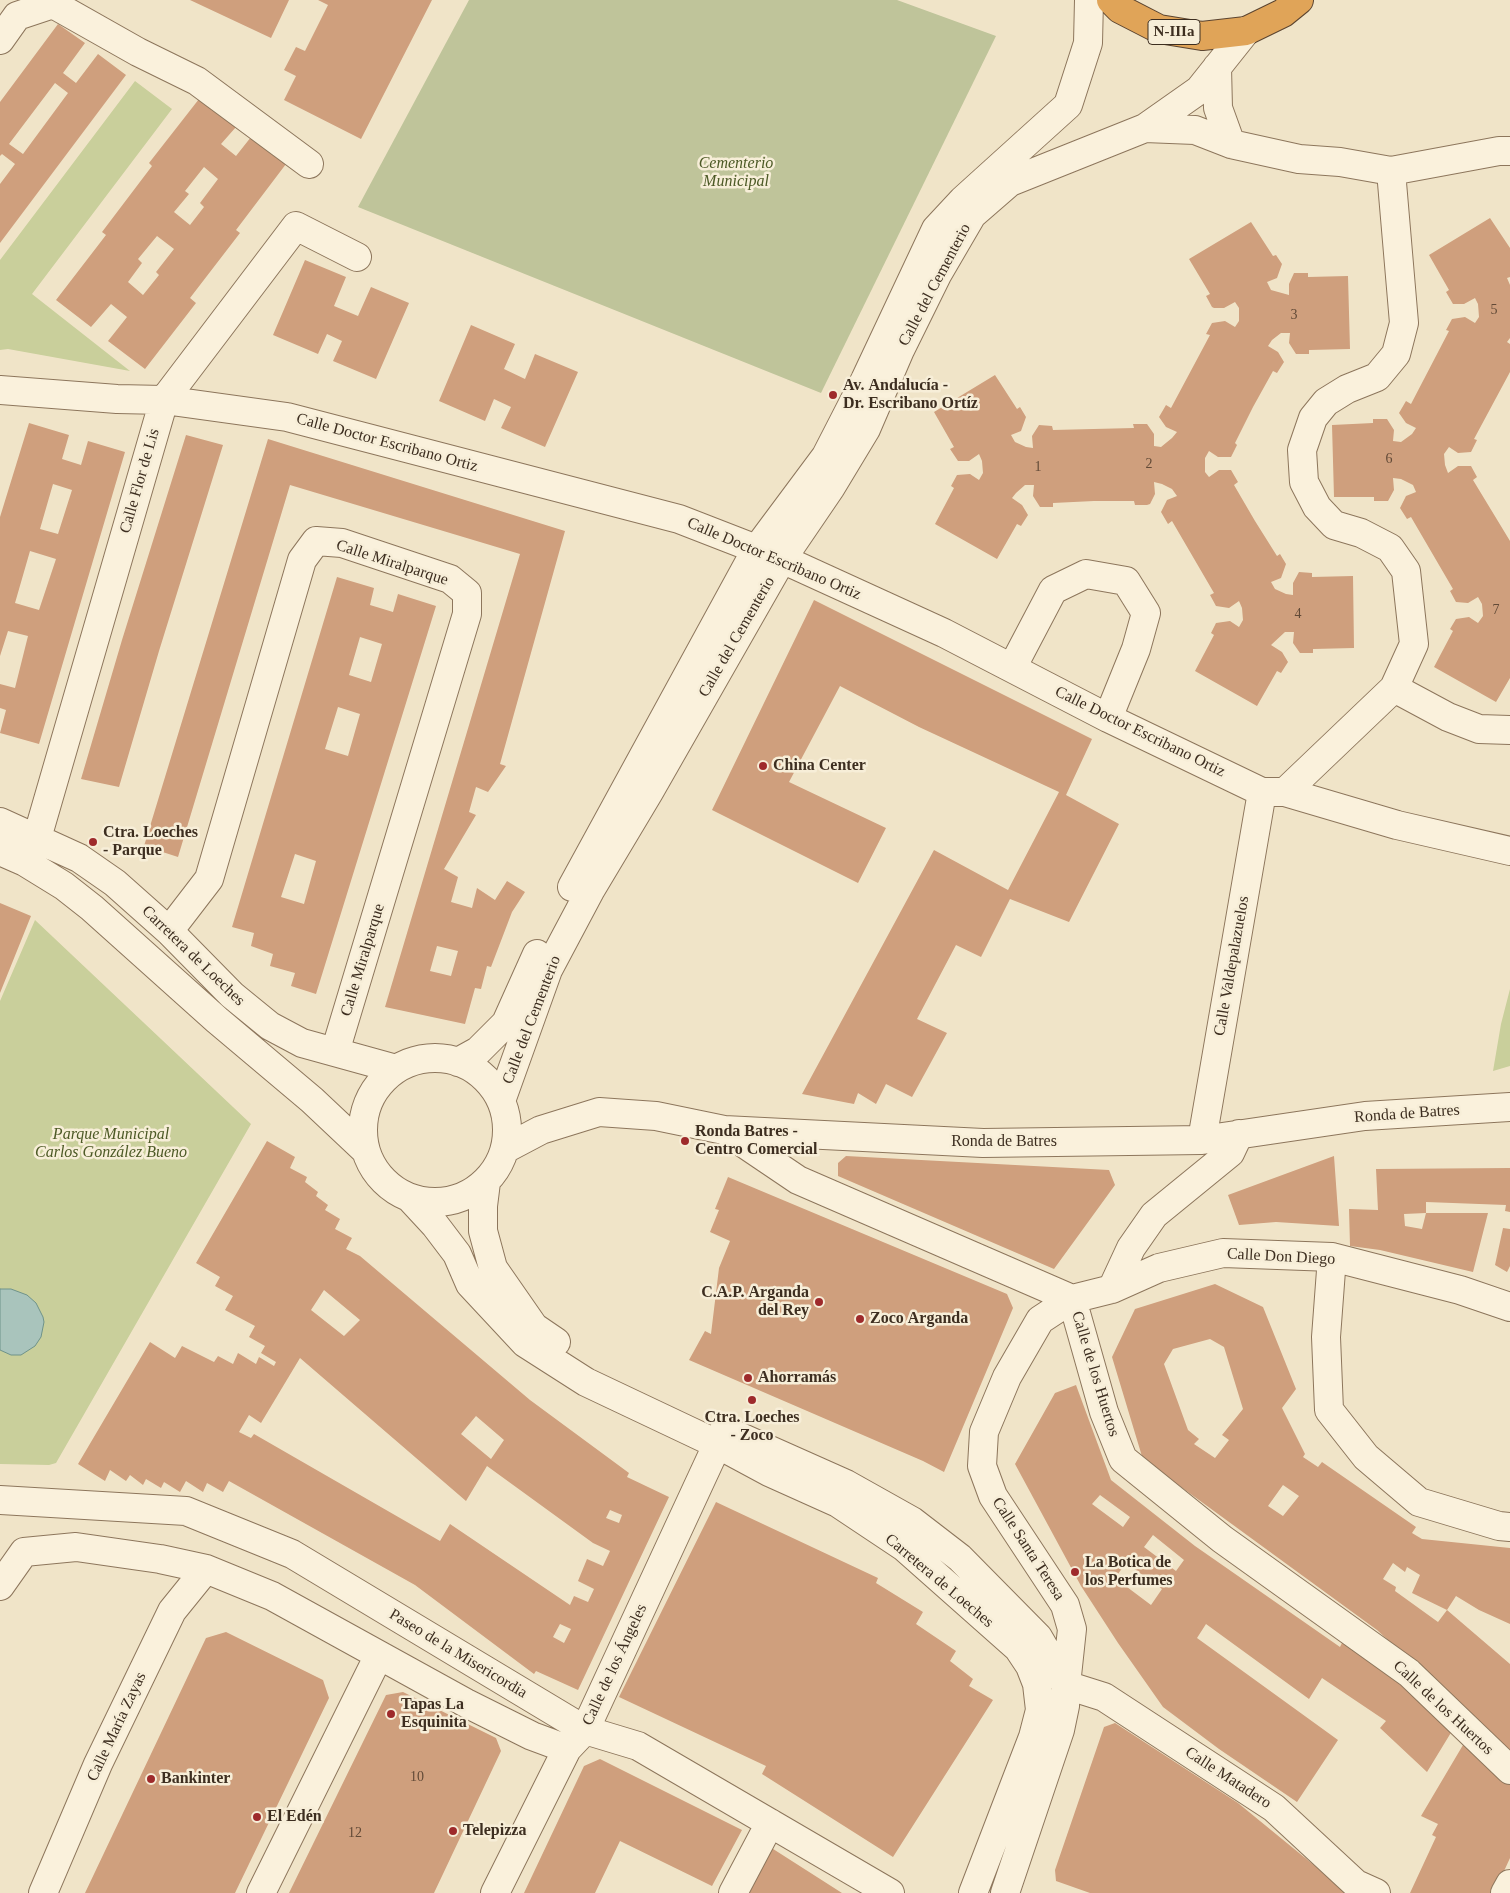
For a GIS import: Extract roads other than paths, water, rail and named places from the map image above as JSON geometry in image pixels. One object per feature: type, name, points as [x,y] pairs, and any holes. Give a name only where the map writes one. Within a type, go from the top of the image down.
[{"type":"highway","name":"N-IIIa","points":[[1111,0],[1120,9],[1159,29],[1202,36],[1246,31],[1283,14],[1299,0]]},
{"type":"street","name":"Calle del Cementerio","points":[[458,1062],[478,1051],[506,1023],[544,938],[756,550],[826,456],[865,380],[936,229],[963,200],[1068,105],[1088,43],[1089,0]]},
{"type":"street","points":[[0,40],[11,8],[53,4],[138,52],[197,81],[308,164]]},
{"type":"street","name":"Calle del Cementerio","points":[[502,1101],[548,970],[591,889],[649,792],[782,559],[831,487],[866,429],[900,350],[932,284],[972,216],[1010,182],[1145,128],[1199,90],[1246,31]]},
{"type":"street","points":[[1217,67],[1218,108],[1231,144]]},
{"type":"street","points":[[1145,128],[1194,130],[1231,144],[1299,159],[1340,162],[1392,171],[1499,151],[1510,151]]},
{"type":"street","points":[[1273,792],[1394,688],[1414,644],[1406,571],[1390,548],[1361,533],[1334,525],[1317,506],[1304,482],[1302,450],[1313,418],[1326,402],[1347,389],[1377,377],[1396,354],[1404,323],[1392,171]]},
{"type":"street","name":"Calle Flor de Lis","points":[[36,838],[164,400],[296,226],[357,257]]},
{"type":"street","name":"Calle Doctor Escribano Ortiz","points":[[0,390],[116,399],[164,400],[288,417],[680,519],[782,559],[944,633],[1108,718],[1273,792],[1510,851]]},
{"type":"street","name":"Calle Miralparque","points":[[169,931],[209,879],[302,560],[316,541],[342,543],[450,579],[467,593],[467,614],[335,1052]]},
{"type":"street","points":[[1012,668],[1053,590],[1086,574],[1126,581],[1146,613],[1136,650],[1108,718]]},
{"type":"street","points":[[1394,688],[1448,717],[1479,729],[1510,730]]},
{"type":"street","name":"Calle Valdepalazuelos","points":[[1202,1140],[1273,792]]},
{"type":"street","name":"Carretera de Loeches","points":[[0,822],[79,858],[115,882],[169,931],[232,995],[270,1026],[302,1043],[396,1069]]},
{"type":"street","name":"Carretera de Loeches","points":[[0,851],[64,886],[92,908],[217,1020],[312,1100],[364,1149]]},
{"type":"street","points":[[437,1058],[458,1062],[476,1070],[491,1084],[502,1101],[508,1133],[505,1149],[498,1167],[486,1182],[466,1195],[442,1202],[426,1202],[410,1198],[394,1191],[370,1165],[364,1149],[362,1131],[364,1113],[370,1096],[382,1080],[396,1069],[415,1060],[437,1058]]},
{"type":"street","name":"Ronda de Batres","points":[[505,1149],[541,1130],[600,1112],[656,1116],[724,1130],[983,1143],[1202,1140],[1365,1116],[1510,1107]]},
{"type":"street","name":"Calle de los Huertos","points":[[724,1130],[798,1180],[1072,1299],[1104,1412],[1123,1459],[1222,1539],[1409,1673],[1510,1770]]},
{"type":"street","points":[[1112,1289],[1131,1248],[1154,1216],[1230,1154],[1238,1134]]},
{"type":"street","name":"Carretera de Loeches","points":[[486,1182],[483,1206],[483,1231],[493,1268],[534,1327],[595,1369],[721,1437],[769,1472],[838,1503],[904,1547],[1018,1648],[1030,1666],[1037,1684],[1040,1710],[1033,1737],[974,1893]]},
{"type":"street","name":"Carretera de Loeches","points":[[410,1198],[435,1225],[457,1254],[470,1284],[525,1343],[586,1382],[721,1437],[846,1484],[912,1521],[960,1558],[1038,1637],[1066,1685]]},
{"type":"street","name":"Calle Don Diego","points":[[1112,1289],[1159,1268],[1223,1253],[1332,1257],[1460,1290],[1510,1307]]},
{"type":"street","points":[[1332,1257],[1326,1336],[1329,1410],[1366,1456],[1419,1502],[1499,1526],[1510,1527]]},
{"type":"street","name":"Calle Santa Teresa","points":[[1066,1685],[1072,1629],[1065,1605],[993,1496],[982,1466],[984,1432],[1007,1377],[1040,1320],[1072,1299],[1112,1289]]},
{"type":"street","name":"Calle de los Ángeles","points":[[496,1893],[576,1740],[721,1437]]},
{"type":"street","name":"Paseo de la Misericordia","points":[[0,1500],[186,1511],[292,1554],[576,1740]]},
{"type":"street","name":"Paseo de la Misericordia","points":[[0,1586],[24,1552],[76,1547],[160,1559],[206,1569],[272,1596],[466,1703],[532,1736],[638,1746],[890,1893]]},
{"type":"street","name":"Calle María Zayas","points":[[44,1893],[98,1764],[172,1611],[206,1569]]},
{"type":"street","points":[[261,1893],[379,1655]]},
{"type":"street","points":[[1005,1893],[1060,1730],[1065,1706],[1066,1685]]},
{"type":"street","name":"Calle Matadero","points":[[1066,1685],[1104,1697],[1274,1808],[1356,1884],[1376,1893]]},
{"type":"street","points":[[733,1893],[770,1823]]},
{"type":"street","points":[[1505,1893],[1510,1884]]},
{"type":"water","points":[[0,1289],[11,1289],[27,1295],[36,1303],[43,1317],[41,1337],[35,1346],[21,1355],[11,1355],[0,1350]]},
{"type":"place","name":"Av. Andalucía - Dr. Escribano Ortíz","points":[[833,395]]},
{"type":"place","name":"China Center","points":[[763,766]]},
{"type":"place","name":"Ctra. Loeches - Parque","points":[[93,842]]},
{"type":"place","name":"Ronda Batres - Centro Comercial","points":[[685,1141]]},
{"type":"place","name":"C.A.P. Arganda del Rey","points":[[819,1302]]},
{"type":"place","name":"Zoco Arganda","points":[[860,1319]]},
{"type":"place","name":"Ahorramás","points":[[748,1378]]},
{"type":"place","name":"Ctra. Loeches - Zoco","points":[[752,1400]]},
{"type":"place","name":"La Botica de los Perfumes","points":[[1075,1572]]},
{"type":"place","name":"Tapas La Esquinita","points":[[391,1714]]},
{"type":"place","name":"Bankinter","points":[[151,1779]]},
{"type":"place","name":"El Edén","points":[[257,1817]]},
{"type":"place","name":"Telepizza","points":[[453,1831]]},
{"type":"park label","name":"Cementerio Municipal","points":[[736,173]]},
{"type":"park label","name":"Parque Municipal Carlos González Bueno","points":[[111,1144]]}]
